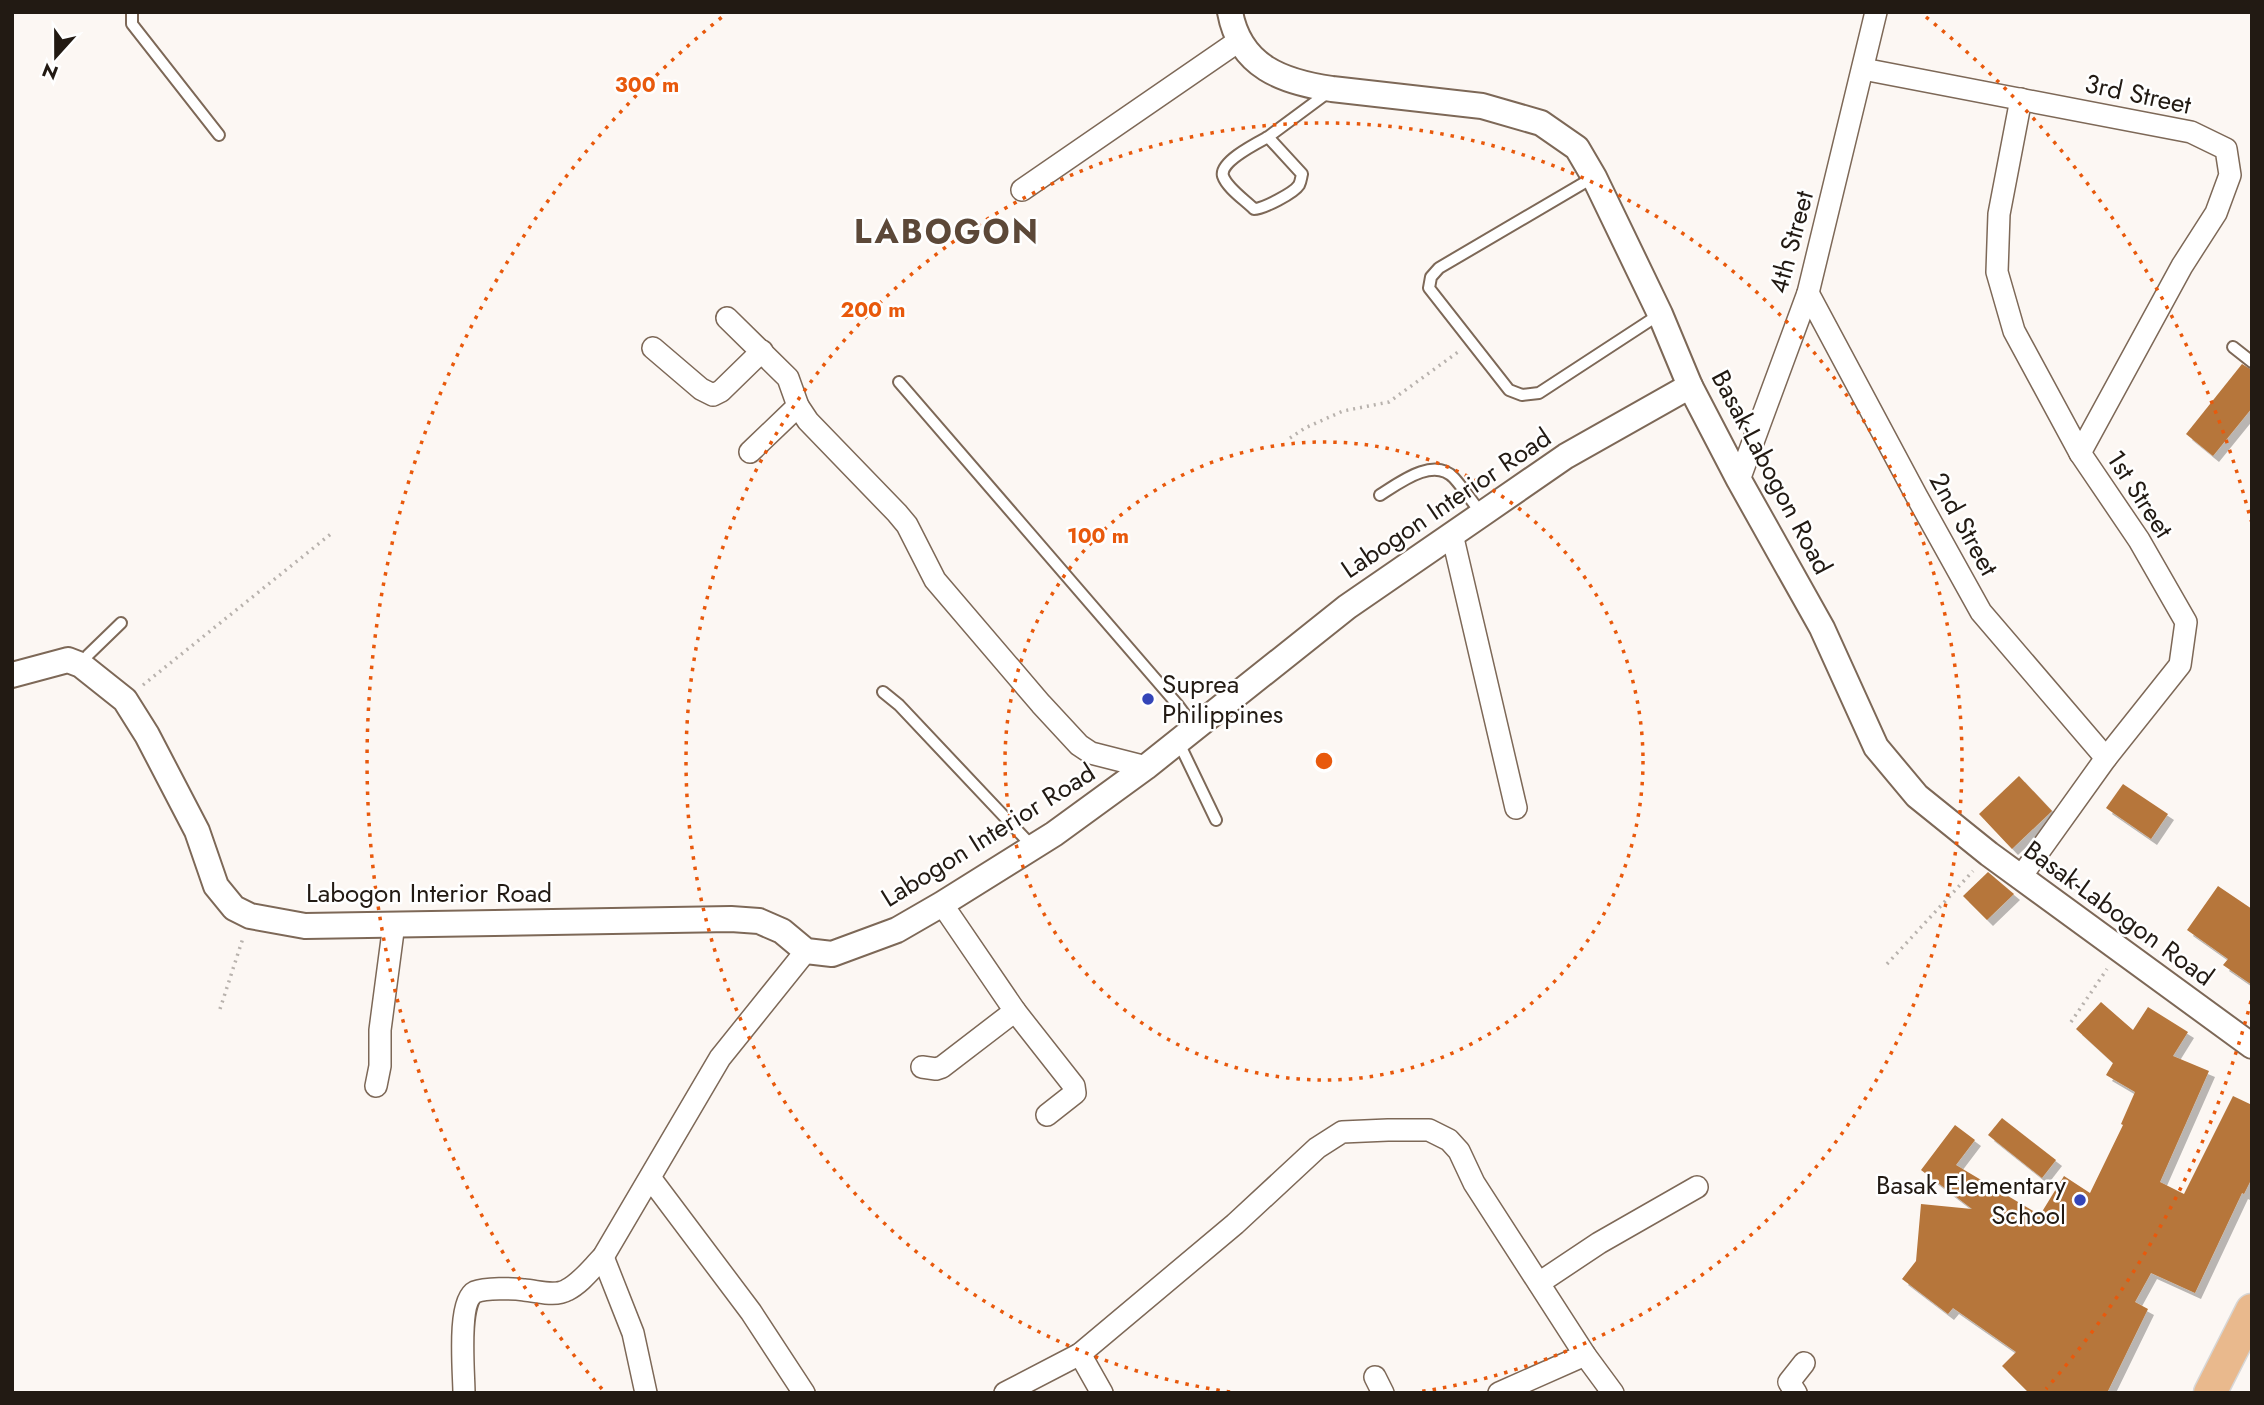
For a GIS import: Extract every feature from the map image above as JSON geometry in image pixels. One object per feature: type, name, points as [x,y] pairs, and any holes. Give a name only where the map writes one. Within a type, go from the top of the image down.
[{"type":"main road","points":[[2210,1393],[2252,1310]]},
{"type":"street","name":"Basak-Labogon Road","points":[[1230,12],[1232,26],[1251,58],[1280,77],[1311,86],[1482,106],[1541,124],[1577,148],[1594,177],[1660,314],[1690,386],[1822,628],[1876,747],[1917,796],[1989,854],[2252,1046]]},
{"type":"street","name":"4th Street","points":[[1740,480],[1808,293],[1876,12]]},
{"type":"street","points":[[1022,190],[1240,40]]},
{"type":"street","name":"3rd Street","points":[[1863,69],[2191,132],[2226,149],[2230,175],[2216,213],[2182,266],[2080,453]]},
{"type":"street","name":"1st Street","points":[[2020,878],[2106,758],[2180,665],[2186,622],[2139,540],[2080,453],[2014,331],[1997,272],[1999,214],[2021,99]]},
{"type":"street","name":"2nd Street","points":[[1808,293],[1981,612],[2106,758]]},
{"type":"street","points":[[727,318],[788,378],[807,421],[897,513],[935,580],[1079,745],[1091,753],[1146,767]]},
{"type":"street","points":[[653,348],[701,389],[713,395],[721,391],[762,351]]},
{"type":"street","name":"Labogon Interior Road","points":[[81,665],[125,699],[197,831],[216,886],[234,908],[250,916],[305,926],[731,919],[759,921],[782,931],[806,951],[832,954],[897,930],[1033,848],[1146,767],[1347,607],[1566,456],[1690,386]]},
{"type":"street","points":[[750,452],[798,405]]},
{"type":"street","points":[[1452,534],[1516,808]]},
{"type":"street","points":[[16,669],[68,660],[81,665]]},
{"type":"street","points":[[942,904],[1015,1011],[1074,1086],[1074,1093],[1046,1115]]},
{"type":"street","points":[[376,1086],[380,1066],[380,1030],[394,924]]},
{"type":"street","points":[[464,1393],[463,1331],[465,1308],[470,1297],[476,1292],[509,1288],[549,1294],[566,1292],[603,1257],[720,1058],[806,951]]},
{"type":"street","points":[[922,1067],[942,1067],[1015,1011]]},
{"type":"street","points":[[1005,1393],[1080,1354],[1236,1224],[1317,1148],[1342,1132],[1429,1130],[1449,1140],[1460,1151],[1474,1183],[1585,1355],[1613,1393]]},
{"type":"street","points":[[651,1179],[751,1312],[793,1389]]},
{"type":"street","points":[[1539,1283],[1599,1243],[1697,1187]]},
{"type":"street","points":[[603,1257],[633,1333],[646,1393]]},
{"type":"street","points":[[1080,1354],[1102,1393]]},
{"type":"street","points":[[1503,1392],[1585,1355]]},
{"type":"street","points":[[1796,1393],[1789,1382],[1804,1363]]},
{"type":"lane","points":[[132,12],[132,23],[219,135]]},
{"type":"lane","points":[[1268,137],[1302,174],[1301,183],[1263,208],[1254,209],[1225,179],[1222,173],[1227,164],[1332,89]]},
{"type":"lane","points":[[1594,177],[1438,268],[1431,277],[1429,288],[1509,390],[1522,395],[1539,393],[1660,314]]},
{"type":"lane","points":[[2233,347],[2252,362]]},
{"type":"lane","points":[[899,382],[1177,704],[1186,734],[1186,754],[1190,768],[1216,820]]},
{"type":"lane","points":[[1380,495],[1420,470],[1438,471],[1452,476],[1482,514]]},
{"type":"lane","points":[[81,665],[121,623]]},
{"type":"lane","points":[[883,692],[899,705],[1033,848]]},
{"type":"path","points":[[1290,438],[1305,428],[1343,411],[1388,402],[1471,342]]},
{"type":"path","points":[[125,699],[332,533]]},
{"type":"path","points":[[1886,964],[1989,854]]},
{"type":"path","points":[[220,1009],[250,916]]},
{"type":"path","points":[[2071,1022],[2119,951]]},
{"type":"building","points":[[2242,364],[2252,370],[2252,408],[2213,456],[2186,434]]},
{"type":"building","points":[[2019,776],[2052,811],[2012,849],[1979,814]]},
{"type":"building","points":[[2123,784],[2168,814],[2151,839],[2106,808]]},
{"type":"building","points":[[1988,872],[2014,894],[1987,920],[1963,896]]},
{"type":"building","points":[[2218,886],[2252,909],[2252,985],[2223,965],[2228,959],[2187,930]]},
{"type":"building","name":"Basak Elementary School","points":[[2101,1002],[2133,1030],[2148,1007],[2188,1032],[2173,1056],[2209,1071],[2160,1182],[2184,1194],[2233,1096],[2252,1105],[2252,1178],[2244,1194],[2242,1193],[2195,1293],[2151,1273],[2135,1302],[2148,1309],[2107,1393],[2029,1393],[2002,1366],[2016,1352],[1953,1308],[1948,1314],[1902,1279],[1916,1261],[1921,1204],[1972,1209],[1921,1170],[1955,1125],[1975,1140],[1956,1165],[2040,1215],[2064,1176],[2090,1193],[2123,1125],[2121,1124],[2135,1092],[2106,1075],[2113,1063],[2076,1029]]},
{"type":"building","points":[[2002,1118],[2056,1160],[2042,1178],[1988,1135]]},
{"type":"place","name":"Suprea Philippines","points":[[1148,699]]},
{"type":"place","name":"Basak Elementary School","points":[[2080,1200]]},
{"type":"district","name":"LABOGON","points":[[947,231]]}]
